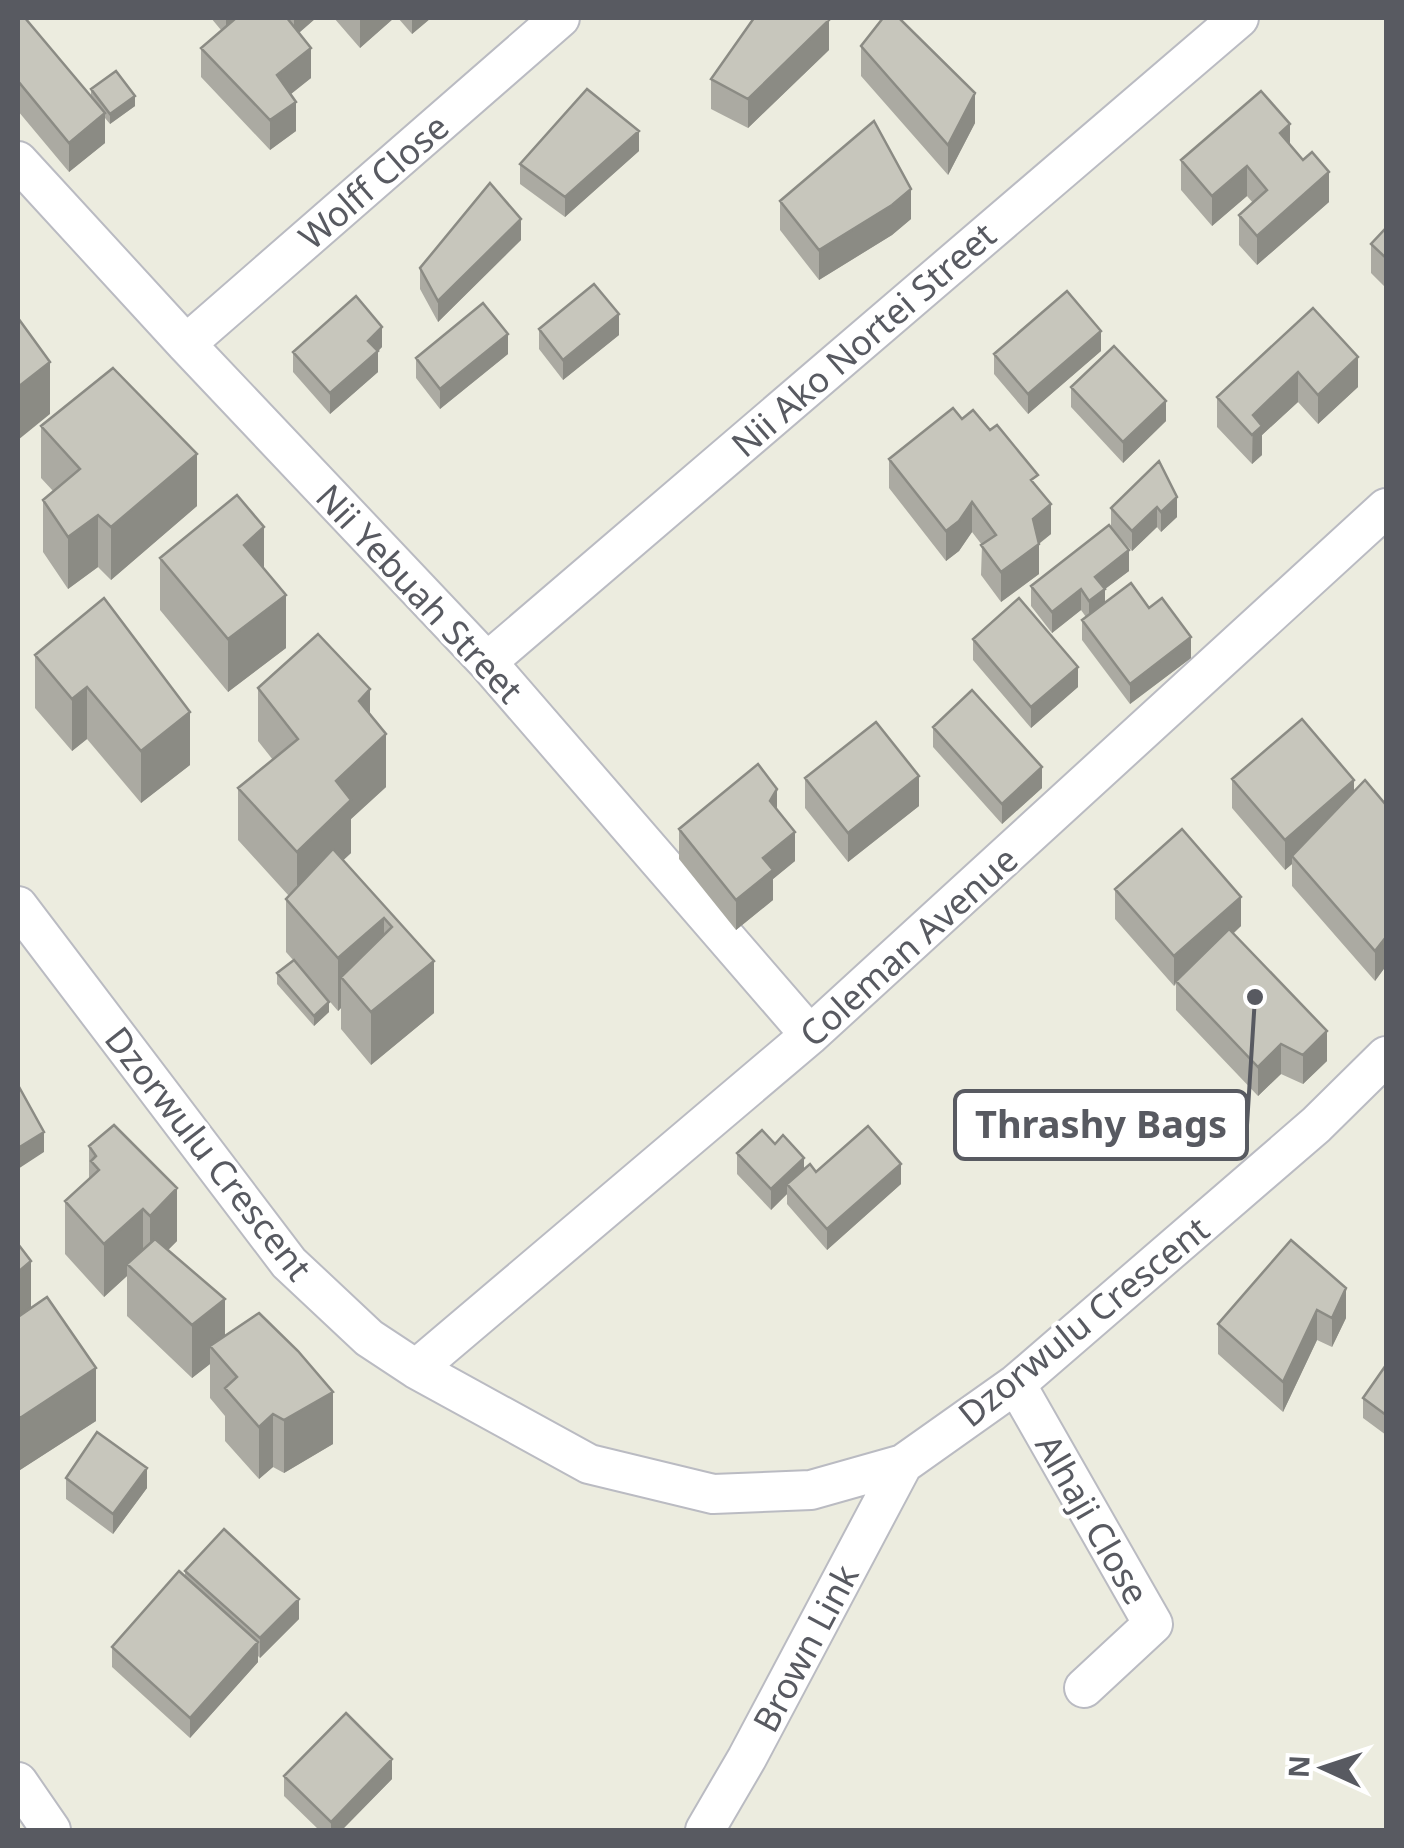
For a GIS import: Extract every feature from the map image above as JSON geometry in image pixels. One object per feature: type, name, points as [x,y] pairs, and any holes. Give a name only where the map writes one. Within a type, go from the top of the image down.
[{"type":"street","name":"Wolff Close","points":[[186,344],[560,18]]},
{"type":"street","name":"Nii Ako Nortei Street","points":[[487,662],[1238,18]]},
{"type":"street","name":"Nii Yebuah Street","points":[[18,161],[487,662],[810,1035]]},
{"type":"street","name":"Coleman Avenue","points":[[416,1369],[810,1035],[1386,508]]},
{"type":"street","name":"Dzorwulu Crescent","points":[[18,906],[289,1262],[369,1338],[416,1369],[589,1464],[713,1494],[811,1490],[903,1464],[1016,1384],[1316,1125],[1386,1056]]},
{"type":"street","name":"Alhaji Close","points":[[1016,1384],[1153,1624],[1084,1688]]},
{"type":"street","name":"Brown Link","points":[[705,1830],[903,1464]]},
{"type":"street","points":[[18,1782],[51,1830]]},
{"type":"building","points":[[18,18],[25,18],[105,113],[69,143],[18,81]]},
{"type":"building","points":[[236,18],[287,18],[311,48],[277,75],[296,102],[270,120],[201,48]]},
{"type":"building","points":[[754,18],[829,20],[748,99],[711,79]]},
{"type":"building","points":[[883,18],[899,18],[975,93],[948,145],[861,46]]},
{"type":"building","points":[[116,71],[135,96],[110,114],[91,89]]},
{"type":"building","points":[[587,89],[639,131],[565,197],[520,164]]},
{"type":"building","points":[[1261,91],[1290,124],[1280,133],[1303,160],[1312,152],[1329,172],[1257,236],[1239,215],[1267,190],[1247,166],[1212,196],[1181,160]]},
{"type":"building","points":[[874,121],[911,189],[819,250],[780,201]]},
{"type":"building","points":[[490,183],[521,219],[438,301],[420,268]]},
{"type":"building","points":[[1386,228],[1386,258],[1371,244]]},
{"type":"building","points":[[594,284],[619,314],[563,360],[539,329]]},
{"type":"building","points":[[1067,291],[1101,331],[1028,394],[994,354]]},
{"type":"building","points":[[356,296],[382,327],[368,341],[378,351],[330,393],[293,352]]},
{"type":"building","points":[[483,303],[508,334],[440,389],[416,358]]},
{"type":"building","points":[[1313,308],[1358,357],[1318,395],[1298,372],[1253,415],[1262,426],[1252,435],[1217,397]]},
{"type":"building","points":[[18,318],[50,362],[18,387]]},
{"type":"building","points":[[1114,346],[1166,401],[1123,442],[1071,387]]},
{"type":"building","points":[[113,368],[197,454],[111,527],[98,515],[68,537],[43,500],[80,469],[41,426]]},
{"type":"building","points":[[953,408],[962,419],[973,410],[990,430],[997,425],[1038,475],[1031,480],[1051,504],[1033,519],[1039,544],[1001,572],[981,545],[996,535],[972,502],[959,521],[946,531],[889,459]]},
{"type":"building","points":[[1159,461],[1177,497],[1161,512],[1157,507],[1132,531],[1111,508]]},
{"type":"building","points":[[237,495],[264,527],[244,545],[286,595],[228,639],[160,558]]},
{"type":"building","points":[[1109,525],[1129,550],[1095,577],[1105,589],[1089,601],[1081,589],[1052,612],[1031,586]]},
{"type":"building","points":[[1131,583],[1149,608],[1162,598],[1191,637],[1130,684],[1082,620]]},
{"type":"building","points":[[104,598],[190,712],[141,751],[87,687],[72,699],[35,655]]},
{"type":"building","points":[[1019,598],[1078,667],[1031,707],[973,639]]},
{"type":"building","points":[[318,634],[370,689],[359,701],[386,734],[336,781],[351,800],[297,852],[238,788],[298,739],[258,688]]},
{"type":"building","points":[[972,690],[1042,767],[1002,804],[933,727]]},
{"type":"building","points":[[1302,719],[1354,780],[1285,840],[1232,779]]},
{"type":"building","points":[[876,722],[919,776],[848,833],[805,778]]},
{"type":"building","points":[[758,764],[777,789],[770,801],[795,832],[763,858],[773,870],[736,900],[679,829]]},
{"type":"building","points":[[1365,780],[1386,805],[1386,937],[1375,951],[1292,856]]},
{"type":"building","points":[[1182,829],[1241,897],[1174,956],[1115,889]]},
{"type":"building","points":[[333,849],[434,961],[371,1012],[341,977],[392,927],[384,918],[338,958],[286,899]]},
{"type":"building","points":[[1229,929],[1327,1031],[1303,1055],[1281,1044],[1258,1067],[1176,981]]},
{"type":"building","points":[[294,960],[329,1002],[314,1016],[277,973]]},
{"type":"building","points":[[18,1085],[44,1132],[18,1148]]},
{"type":"building","points":[[114,1125],[177,1188],[150,1216],[143,1209],[104,1244],[65,1201],[99,1170],[91,1161],[96,1156],[89,1146]]},
{"type":"building","points":[[868,1126],[901,1164],[827,1229],[787,1184],[810,1164],[816,1172]]},
{"type":"building","points":[[762,1130],[775,1144],[783,1135],[804,1158],[771,1189],[737,1153]]},
{"type":"building","points":[[155,1239],[225,1299],[192,1325],[127,1264]]},
{"type":"building","points":[[1291,1240],[1346,1288],[1332,1318],[1317,1310],[1283,1382],[1218,1324]]},
{"type":"building","points":[[18,1244],[31,1261],[18,1272]]},
{"type":"building","points":[[47,1297],[96,1368],[20,1418],[18,1317]]},
{"type":"building","points":[[259,1313],[333,1392],[284,1420],[273,1414],[259,1427],[225,1388],[237,1377],[210,1346]]},
{"type":"building","points":[[1386,1365],[1386,1415],[1363,1398]]},
{"type":"building","points":[[97,1432],[147,1468],[113,1514],[66,1478]]},
{"type":"building","points":[[224,1529],[299,1599],[260,1638],[185,1571]]},
{"type":"building","points":[[179,1571],[258,1642],[190,1718],[112,1647]]},
{"type":"building","points":[[346,1713],[392,1759],[331,1822],[284,1776]]},
{"type":"place","name":"Thrashy Bags","points":[[1255,997]]}]
